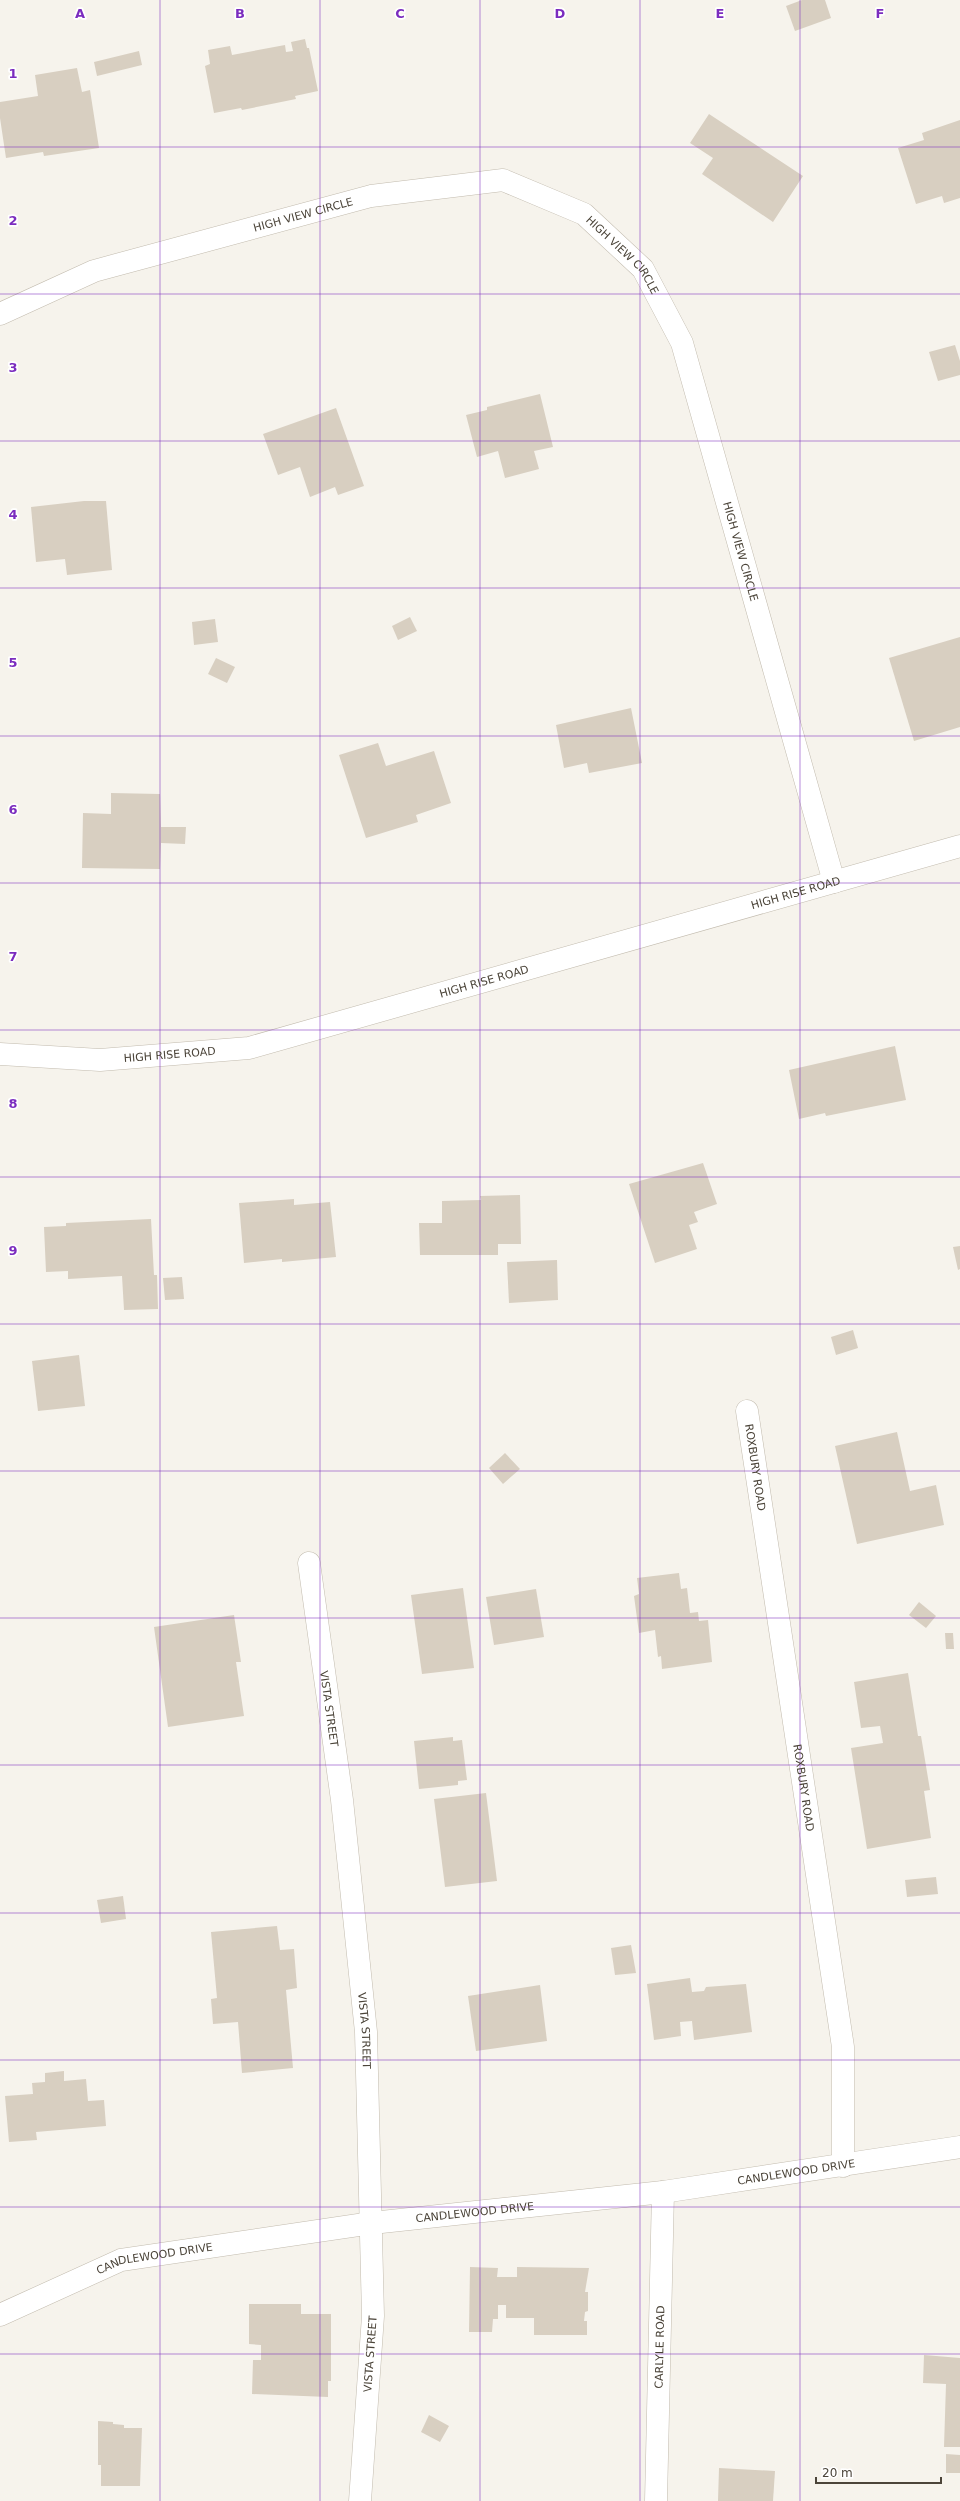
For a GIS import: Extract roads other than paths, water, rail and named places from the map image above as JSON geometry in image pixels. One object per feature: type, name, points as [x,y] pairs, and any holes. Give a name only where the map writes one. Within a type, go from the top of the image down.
[{"type":"street","name":"HIGH VIEW CIRCLE","points":[[0,314],[94,271],[371,196],[503,180],[584,214],[643,269],[682,343],[834,882]]},
{"type":"street","name":"HIGH RISE ROAD","points":[[0,1054],[100,1060],[249,1048],[960,846]]},
{"type":"street","name":"ROXBURY ROAD","points":[[747,1411],[843,2047],[843,2166]]},
{"type":"street","name":"VISTA STREET","points":[[309,1563],[342,1800],[365,2024],[372,2223],[373,2316],[360,2501]]},
{"type":"street","name":"CANDLEWOOD DRIVE","points":[[0,2315],[121,2260],[372,2223],[664,2192],[960,2147]]},
{"type":"street","name":"CARLYLE ROAD","points":[[656,2501],[664,2192]]}]
